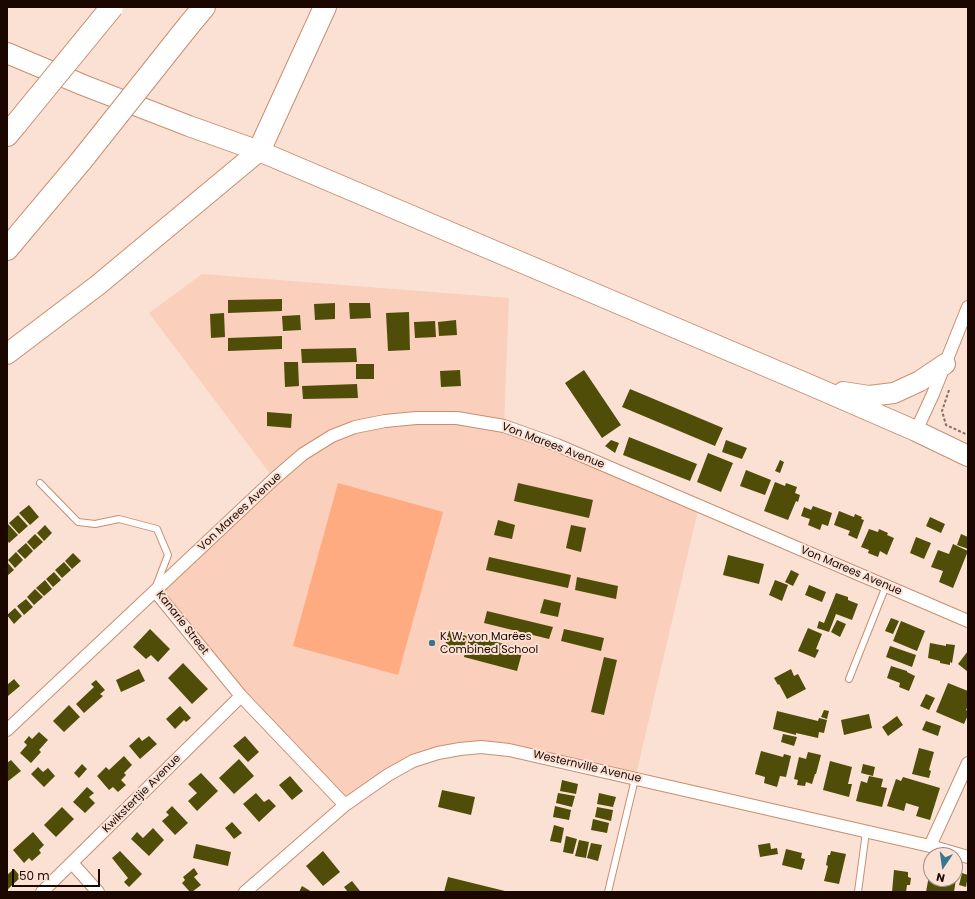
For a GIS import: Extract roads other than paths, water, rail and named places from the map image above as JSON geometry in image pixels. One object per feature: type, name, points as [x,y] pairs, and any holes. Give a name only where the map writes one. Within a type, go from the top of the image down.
[{"type":"highway","points":[[12,129],[112,7]]},
{"type":"highway","points":[[7,249],[81,161],[204,7]]},
{"type":"highway","points":[[7,354],[98,285],[259,151],[325,7]]},
{"type":"highway","points":[[7,38],[189,126]]},
{"type":"highway","points":[[7,53],[83,85],[259,151],[810,385],[916,431],[968,456]]},
{"type":"highway","points":[[810,385],[858,395],[885,395],[894,393],[920,381],[945,364]]},
{"type":"highway","points":[[916,431],[944,434],[968,443]]},
{"type":"street","points":[[916,431],[933,394],[968,307]]},
{"type":"street","name":"Von Marees Avenue","points":[[7,730],[154,591],[303,454],[332,436],[355,426],[385,421],[416,418],[457,418],[504,426],[557,445],[968,621]]},
{"type":"street","name":"Kanarie Street","points":[[154,591],[241,696],[345,805]]},
{"type":"street","name":"Kwikstertjie Avenue","points":[[42,892],[241,696]]},
{"type":"street","name":"Westernville Avenue","points":[[245,892],[345,805],[388,775],[413,761],[438,753],[481,747],[510,750],[635,778],[930,846],[968,857]]},
{"type":"street","points":[[930,846],[968,763]]},
{"type":"street","points":[[72,863],[98,892]]},
{"type":"lane","name":"Kanarie Street","points":[[40,483],[78,522],[95,524],[119,519],[156,529],[168,555],[154,591]]},
{"type":"lane","points":[[849,679],[886,586]]},
{"type":"lane","points":[[608,892],[635,778]]},
{"type":"lane","points":[[858,892],[866,832]]},
{"type":"place","name":"K. W. von Marëes Combined School","points":[[432,643]]}]
